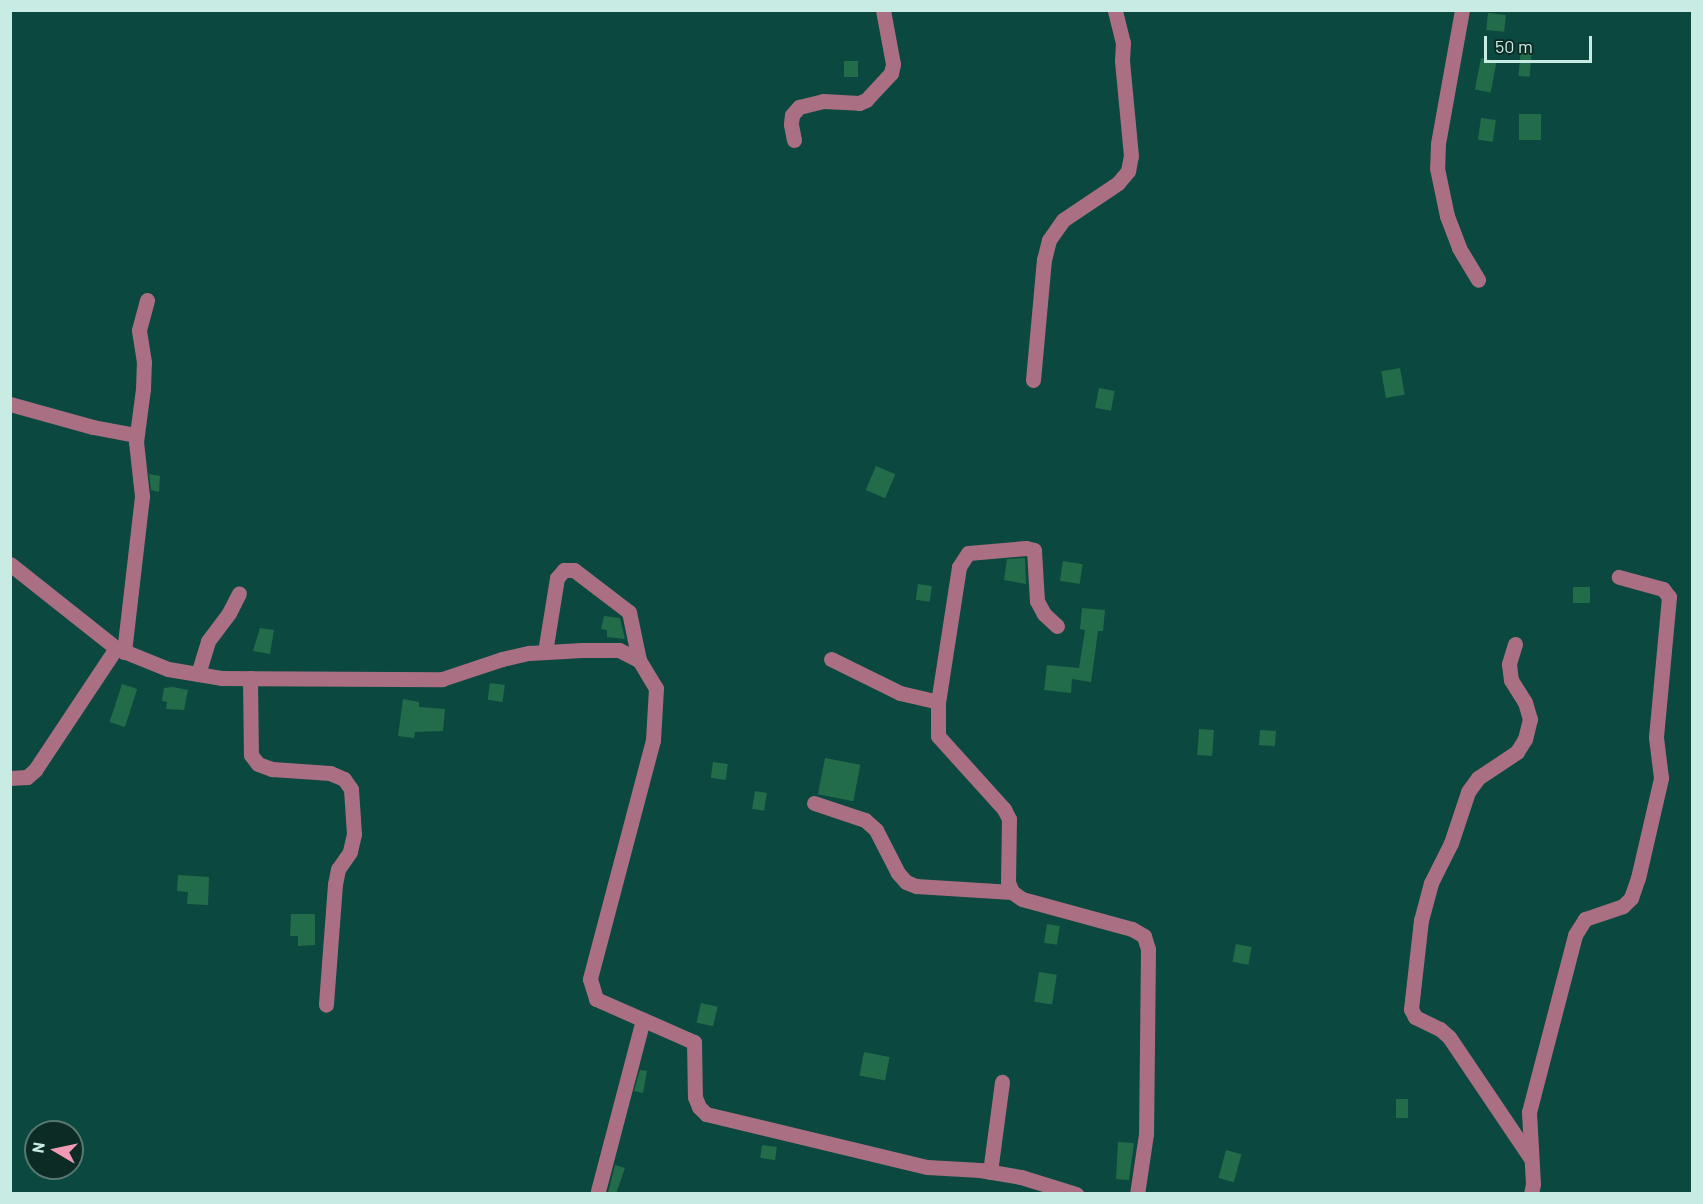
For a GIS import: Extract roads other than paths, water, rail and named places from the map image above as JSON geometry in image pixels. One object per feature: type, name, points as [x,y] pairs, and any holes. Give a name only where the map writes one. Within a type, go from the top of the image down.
[{"type":"street","points":[[794,140],[792,115],[799,107],[823,101],[859,103],[866,100],[891,73],[893,64],[883,10]]},
{"type":"street","points":[[1033,380],[1044,260],[1049,240],[1063,220],[1118,183],[1128,171],[1131,156],[1122,61],[1123,43],[1115,10]]},
{"type":"street","points":[[1462,10],[1438,144],[1437,168],[1447,216],[1459,248],[1478,280]]},
{"type":"street","points":[[10,778],[27,777],[35,770],[120,650],[142,496],[136,435],[143,389],[144,362],[139,330],[147,300]]},
{"type":"street","points":[[10,404],[93,427],[136,435]]},
{"type":"street","points":[[1012,892],[1008,882],[1009,819],[1004,809],[938,736],[938,702],[959,567],[968,553],[1016,549],[1034,550],[1037,601],[1044,614],[1057,626]]},
{"type":"street","points":[[10,564],[120,650],[168,669],[198,674],[249,678],[442,679],[502,658],[545,652],[619,650],[639,660]]},
{"type":"street","points":[[545,652],[557,578],[564,570],[574,570],[628,612],[639,660],[656,688],[653,740],[590,979],[596,999],[694,1042],[695,1097],[699,1107],[706,1114],[927,1167],[1021,1177],[1076,1194]]},
{"type":"street","points":[[1531,1194],[1529,1112],[1575,935],[1585,920],[1623,906],[1631,897],[1638,878],[1660,778],[1656,736],[1670,597],[1663,589],[1619,577]]},
{"type":"street","points":[[198,674],[208,641],[229,614],[239,593]]},
{"type":"street","points":[[1515,644],[1509,664],[1511,680],[1525,702],[1530,718],[1525,739],[1516,752],[1478,778],[1468,792],[1451,843],[1428,892],[1421,920],[1411,1009],[1415,1017],[1440,1029],[1449,1037],[1531,1160]]},
{"type":"street","points":[[831,659],[900,693],[938,702]]},
{"type":"street","points":[[249,678],[251,755],[258,764],[272,769],[330,773],[344,778],[351,789],[354,834],[350,852],[338,869],[335,884],[326,1005]]},
{"type":"street","points":[[814,803],[865,820],[876,830],[898,873],[906,882],[916,886],[1012,892],[1022,899],[1132,929],[1144,936],[1148,949],[1146,1134],[1137,1194]]},
{"type":"street","points":[[598,1191],[644,1020]]},
{"type":"street","points":[[990,1172],[1002,1082]]}]
